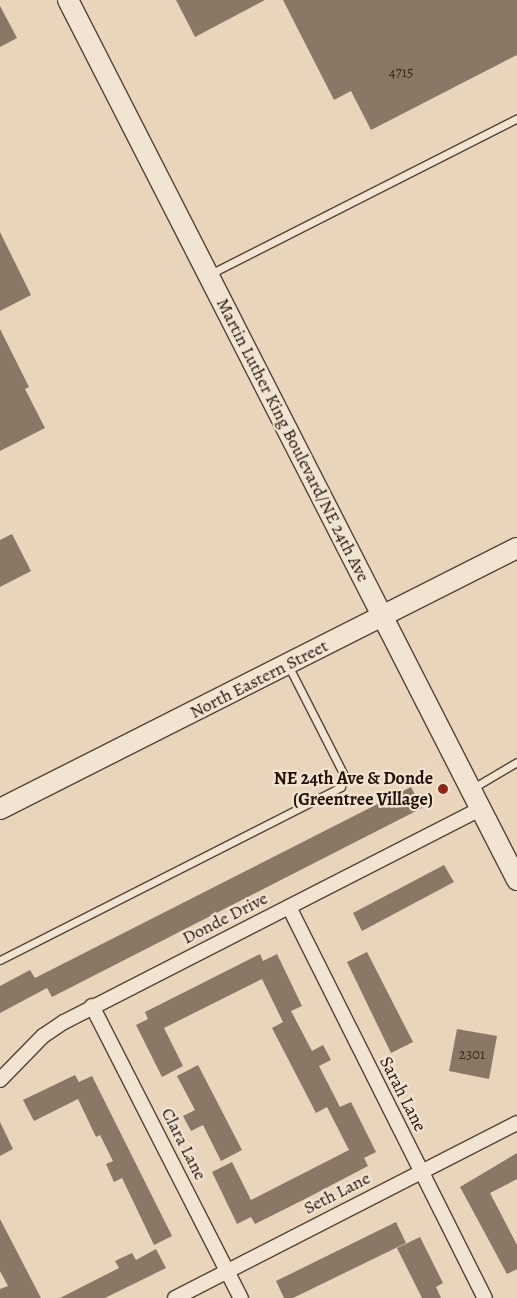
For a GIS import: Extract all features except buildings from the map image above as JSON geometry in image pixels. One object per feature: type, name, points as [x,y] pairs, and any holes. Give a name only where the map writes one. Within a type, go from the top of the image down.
[{"type":"main road","name":"Martin Luther King Boulevard/NE 24th Ave","points":[[68,0],[517,880]]},
{"type":"main road","name":"North Eastern Street","points":[[0,809],[517,548]]},
{"type":"street","name":"Donde Drive","points":[[0,1080],[43,1036],[92,1006],[481,809]]},
{"type":"street","name":"Sarah Lane","points":[[288,907],[485,1298]]},
{"type":"street","name":"Clara Lane","points":[[92,1006],[241,1298]]},
{"type":"street","name":"Seth Lane","points":[[175,1298],[517,1123]]},
{"type":"lane","points":[[209,274],[517,118]]},
{"type":"lane","points":[[0,960],[341,787],[344,775],[288,664]]},
{"type":"lane","points":[[470,789],[517,762]]},
{"type":"place","name":"NE 24th Ave & Donde (Greentree Village)","points":[[443,789]]}]
